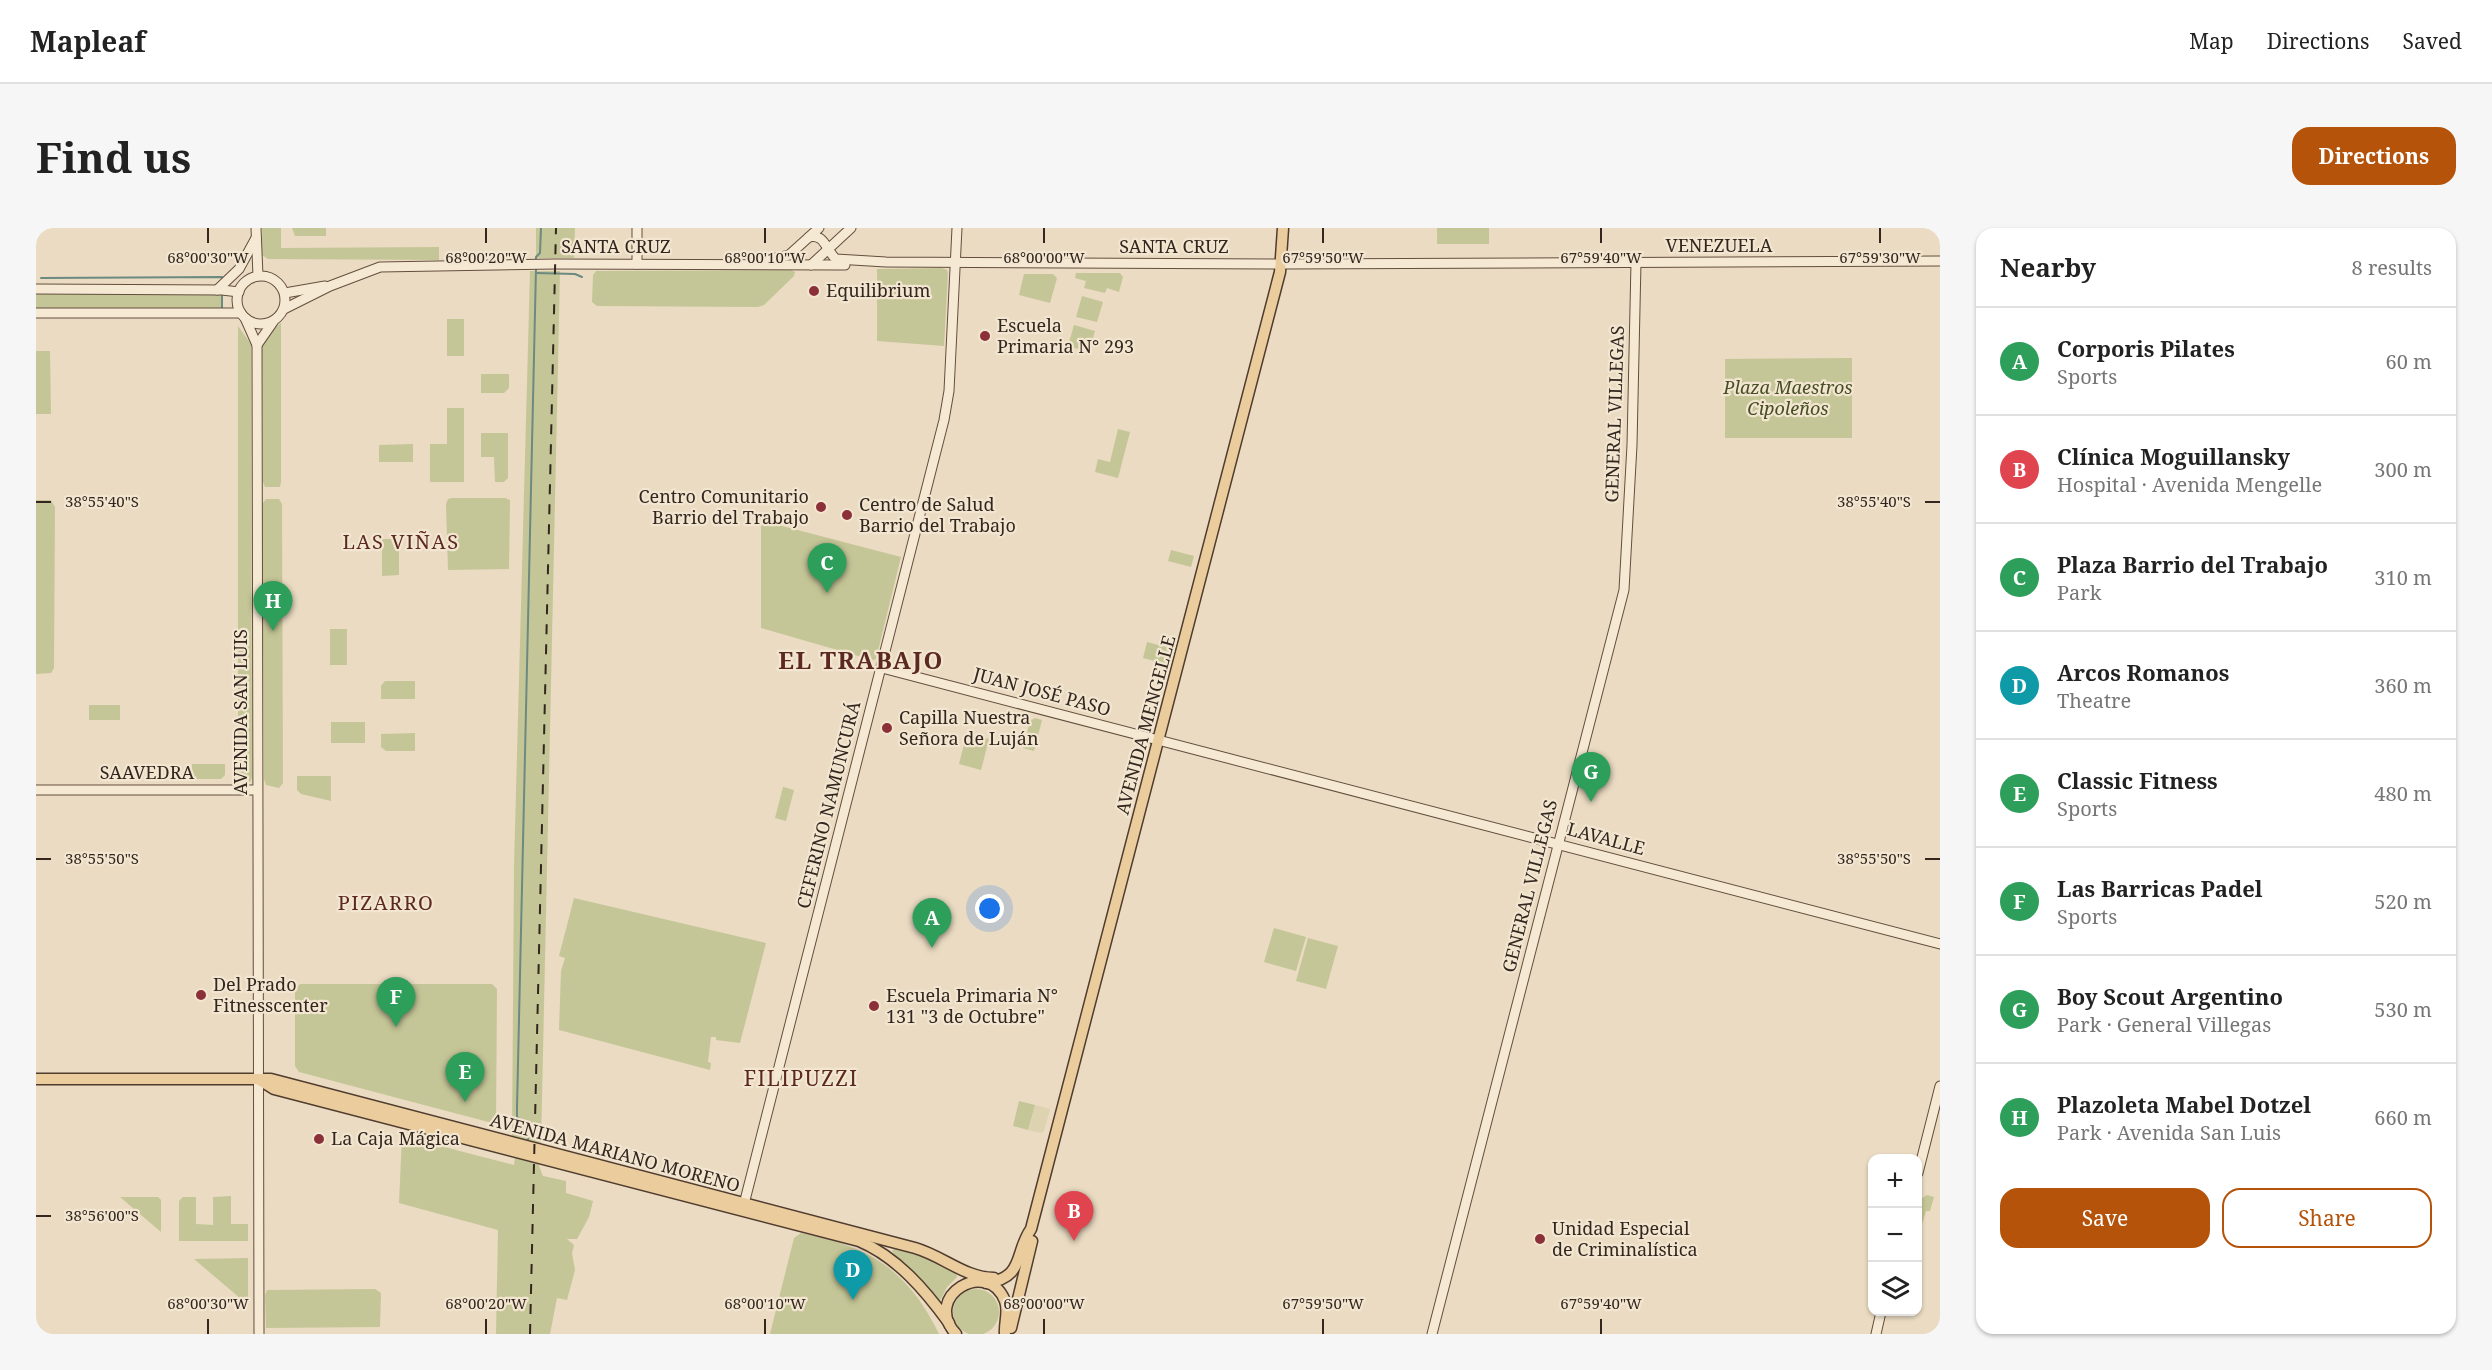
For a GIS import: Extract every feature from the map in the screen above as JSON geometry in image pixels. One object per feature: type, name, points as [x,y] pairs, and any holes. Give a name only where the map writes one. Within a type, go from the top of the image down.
[{"type":"main road","points":[[637,228],[637,264]]},
{"type":"main road","points":[[819,228],[795,250],[794,259],[808,265],[851,228]]},
{"type":"main road","name":"CEFERINO NAMUNCURÁ","points":[[743,1207],[944,420],[949,391],[957,228]]},
{"type":"main road","name":"AVENIDA MENGELLE","points":[[1011,1273],[1018,1263],[1031,1228],[1159,740],[1282,264],[1283,228]]},
{"type":"main road","points":[[256,233],[258,276]]},
{"type":"main road","points":[[217,290],[238,269],[256,233]]},
{"type":"main road","name":"SANTA CRUZ","points":[[809,237],[819,237],[832,256],[839,260],[1282,264]]},
{"type":"main road","name":"SANTA CRUZ","points":[[726,264],[783,258],[795,250]]},
{"type":"main road","name":"VENEZUELA","points":[[1282,264],[1940,261]]},
{"type":"main road","name":"SANTA CRUZ","points":[[284,309],[330,286],[380,267],[637,264],[868,265],[886,262]]},
{"type":"main road","name":"GENERAL VILLEGAS","points":[[1432,1334],[1625,584],[1632,445],[1636,262]]},
{"type":"main road","points":[[36,290],[239,291],[250,279],[258,276],[274,280],[285,293],[284,309],[257,345]]},
{"type":"main road","name":"SANTA CRUZ","points":[[285,293],[330,286]]},
{"type":"main road","name":"AVENIDA SAN LUIS","points":[[239,291],[237,300],[257,345],[259,1334]]},
{"type":"main road","points":[[36,313],[243,316],[257,324],[273,322]]},
{"type":"main road","name":"JUAN JOSÉ PASO","points":[[882,668],[1159,740]]},
{"type":"main road","name":"LAVALLE","points":[[1159,740],[1940,944]]},
{"type":"main road","name":"SAAVEDRA","points":[[36,790],[257,790]]},
{"type":"main road","name":"AVENIDA MARIANO MORENO","points":[[36,1079],[258,1079],[274,1089],[921,1250],[945,1259],[982,1283],[996,1289],[1004,1299],[1006,1327]]},
{"type":"main road","points":[[1922,1154],[1940,1086]]},
{"type":"main road","name":"AVENIDA MARIANO MORENO","points":[[743,1207],[871,1246],[895,1262],[933,1302],[951,1331]]},
{"type":"main road","name":"AVENIDA MENGELLE","points":[[1006,1327],[1019,1294],[1032,1241],[1031,1228]]},
{"type":"main road","name":"AVENIDA MARIANO MORENO","points":[[960,1268],[985,1277],[1000,1277],[1011,1273]]},
{"type":"main road","points":[[951,1331],[946,1308],[952,1294],[964,1285],[1002,1279],[1011,1273]]},
{"type":"main road","name":"AVENIDA MENGELLE","points":[[1006,1327],[1019,1294]]},
{"type":"main road","points":[[1876,1334],[1880,1316]]},
{"type":"main road","points":[[997,1334],[1006,1327]]},
{"type":"shaded area","points":[[1035,1105],[1050,1109],[1044,1131],[1041,1133],[1028,1130]]},
{"type":"green space","points":[[262,228],[281,228],[281,248],[439,247],[439,260],[268,259],[262,255]]},
{"type":"green space","points":[[292,228],[326,228],[326,236],[295,236]]},
{"type":"green space","points":[[536,228],[575,228],[574,258],[536,258]]},
{"type":"green space","points":[[1437,228],[1489,228],[1489,244],[1437,244]]},
{"type":"green space","points":[[942,268],[948,273],[944,346],[877,341],[877,269]]},
{"type":"green space","points":[[791,270],[795,272],[794,276],[764,305],[758,307],[597,306],[592,302],[593,275],[596,271]]},
{"type":"green space","points":[[530,271],[560,271],[541,1145],[512,1137],[514,866]]},
{"type":"green space","points":[[1076,273],[1120,273],[1123,277],[1119,292],[1107,288],[1105,293],[1084,288],[1086,281],[1075,278]]},
{"type":"green space","points":[[1024,274],[1053,274],[1057,278],[1050,303],[1019,295]]},
{"type":"green space","points":[[36,294],[222,294],[222,308],[36,308]]},
{"type":"green space","points":[[1082,296],[1103,302],[1097,322],[1076,317]]},
{"type":"green space","points":[[447,319],[464,319],[464,356],[447,356]]},
{"type":"green space","points":[[281,322],[281,482],[280,487],[265,487],[263,482],[262,343]]},
{"type":"green space","points":[[1074,325],[1095,331],[1089,352],[1068,346]]},
{"type":"green space","points":[[238,326],[251,344],[252,778],[250,782],[244,784],[238,778]]},
{"type":"green space","points":[[36,351],[50,351],[51,414],[36,414]]},
{"type":"green space","name":"Plaza Maestros Cipoleños","points":[[1852,358],[1852,438],[1725,438],[1725,359]]},
{"type":"green space","points":[[481,374],[509,374],[509,388],[504,393],[481,393]]},
{"type":"green space","points":[[447,408],[464,408],[464,482],[430,482],[430,444],[447,444]]},
{"type":"green space","points":[[1118,429],[1130,432],[1118,478],[1095,472],[1098,459],[1110,462]]},
{"type":"green space","points":[[481,433],[508,433],[508,478],[504,482],[495,482],[494,457],[481,457]]},
{"type":"green space","points":[[413,444],[413,462],[379,462],[379,445]]},
{"type":"green space","points":[[505,498],[510,500],[509,569],[448,570],[446,504],[448,499]]},
{"type":"green space","points":[[266,499],[279,499],[282,504],[283,783],[279,788],[266,785],[264,779],[262,504]]},
{"type":"green space","points":[[36,500],[51,500],[55,507],[54,668],[51,673],[36,674]]},
{"type":"green space","points":[[763,521],[901,557],[876,659],[872,660],[761,628],[761,526]]},
{"type":"green space","points":[[382,539],[399,539],[399,575],[382,576]]},
{"type":"green space","points":[[1171,550],[1194,556],[1191,567],[1168,561]]},
{"type":"green space","points":[[330,629],[347,629],[347,665],[330,665]]},
{"type":"green space","points":[[1147,642],[1170,648],[1166,664],[1143,658]]},
{"type":"green space","points":[[385,681],[415,681],[415,699],[381,699],[381,686]]},
{"type":"green space","points":[[89,705],[120,705],[120,720],[89,720]]},
{"type":"green space","points":[[1035,718],[1042,720],[1034,751],[1023,748],[1030,721]]},
{"type":"green space","points":[[331,722],[365,722],[365,743],[331,743]]},
{"type":"green space","points":[[415,733],[415,751],[386,751],[381,747],[381,734]]},
{"type":"green space","points":[[967,733],[989,739],[981,770],[959,764]]},
{"type":"green space","points":[[192,764],[225,764],[225,775],[221,779],[192,779]]},
{"type":"green space","points":[[297,776],[331,776],[331,801],[301,794],[297,790]]},
{"type":"green space","points":[[783,787],[794,790],[786,821],[775,818]]},
{"type":"green space","points":[[574,898],[766,943],[740,1043],[716,1040],[716,1037],[711,1037],[708,1062],[711,1063],[710,1070],[559,1030],[561,971],[565,958],[559,956]]},
{"type":"green space","points":[[1274,928],[1306,937],[1296,971],[1264,962]]},
{"type":"green space","points":[[1308,938],[1338,946],[1326,989],[1296,981]]},
{"type":"green space","points":[[300,984],[492,984],[497,989],[496,1124],[299,1072],[295,1066],[295,989]]},
{"type":"green space","points":[[1019,1101],[1035,1105],[1028,1130],[1013,1126]]},
{"type":"green space","points":[[402,1136],[514,1165],[515,1157],[538,1163],[543,1176],[566,1181],[566,1193],[593,1201],[589,1217],[577,1239],[567,1239],[574,1245],[572,1253],[575,1270],[567,1300],[557,1298],[550,1334],[496,1334],[498,1230],[399,1203]]},
{"type":"green space","points":[[1927,1195],[1934,1197],[1930,1211],[1926,1211],[1922,1224],[1922,1208],[1922,1198]]},
{"type":"green space","points":[[231,1196],[231,1224],[248,1224],[248,1241],[179,1241],[179,1201],[183,1197],[196,1197],[196,1224],[213,1225],[213,1197]]},
{"type":"green space","points":[[120,1197],[158,1197],[161,1200],[161,1232]]},
{"type":"green space","points":[[801,1233],[847,1245],[884,1264],[914,1293],[939,1334],[770,1334],[794,1238]]},
{"type":"green space","points":[[894,1249],[923,1257],[956,1274],[957,1277],[947,1287],[939,1303],[893,1253]]},
{"type":"green space","points":[[248,1258],[248,1305],[194,1259]]},
{"type":"green space","points":[[375,1289],[381,1293],[380,1327],[266,1328],[265,1295],[267,1290]]},
{"type":"green space","points":[[976,1289],[992,1296],[999,1312],[992,1328],[976,1335],[960,1328],[953,1312],[960,1296]]},
{"type":"waterway","points":[[536,262],[536,257],[540,253],[541,228]]},
{"type":"waterway","points":[[528,1139],[528,1127],[517,1117],[517,1108],[536,268]]},
{"type":"waterway","points":[[536,273],[575,274],[582,277]]},
{"type":"waterway","points":[[41,278],[222,277],[222,280]]},
{"type":"waterway","points":[[222,292],[222,310]]},
{"type":"railway","points":[[530,1334],[556,228]]},
{"type":"place","name":"Equilibrium","points":[[814,291]]},
{"type":"place","name":"Escuela Primaria N° 293","points":[[985,336]]},
{"type":"place","name":"Centro Comunitario Barrio del Trabajo","points":[[821,507]]},
{"type":"place","name":"Centro de Salud Barrio del Trabajo","points":[[847,515]]},
{"type":"place","name":"Plaza Barrio del Trabajo","points":[[827,593]]},
{"type":"place","name":"Plazoleta Mabel Dotzel","points":[[273,631]]},
{"type":"place","name":"Capilla Nuestra Señora de Luján","points":[[887,728]]},
{"type":"place","name":"Boy Scout Argentino","points":[[1591,802]]},
{"type":"place","name":"Corporis Pilates","points":[[932,948]]},
{"type":"place","name":"Del Prado Fitnesscenter","points":[[201,995]]},
{"type":"place","name":"Escuela Primaria N° 131 \"3 de Octubre\"","points":[[874,1006]]},
{"type":"place","name":"Las Barricas Padel","points":[[396,1027]]},
{"type":"place","name":"Classic Fitness","points":[[465,1102]]},
{"type":"place","name":"La Caja Mágica","points":[[319,1139]]},
{"type":"place","name":"Unidad Especial de Criminalística","points":[[1540,1239]]},
{"type":"place","name":"Clínica Moguillansky","points":[[1074,1241]]},
{"type":"place","name":"Arcos Romanos","points":[[853,1300]]},
{"type":"district","name":"LAS VIÑAS","points":[[401,542]]},
{"type":"district","name":"EL TRABAJO","points":[[861,661]]},
{"type":"district","name":"PIZARRO","points":[[386,903]]},
{"type":"district","name":"FILIPUZZI","points":[[801,1079]]}]
